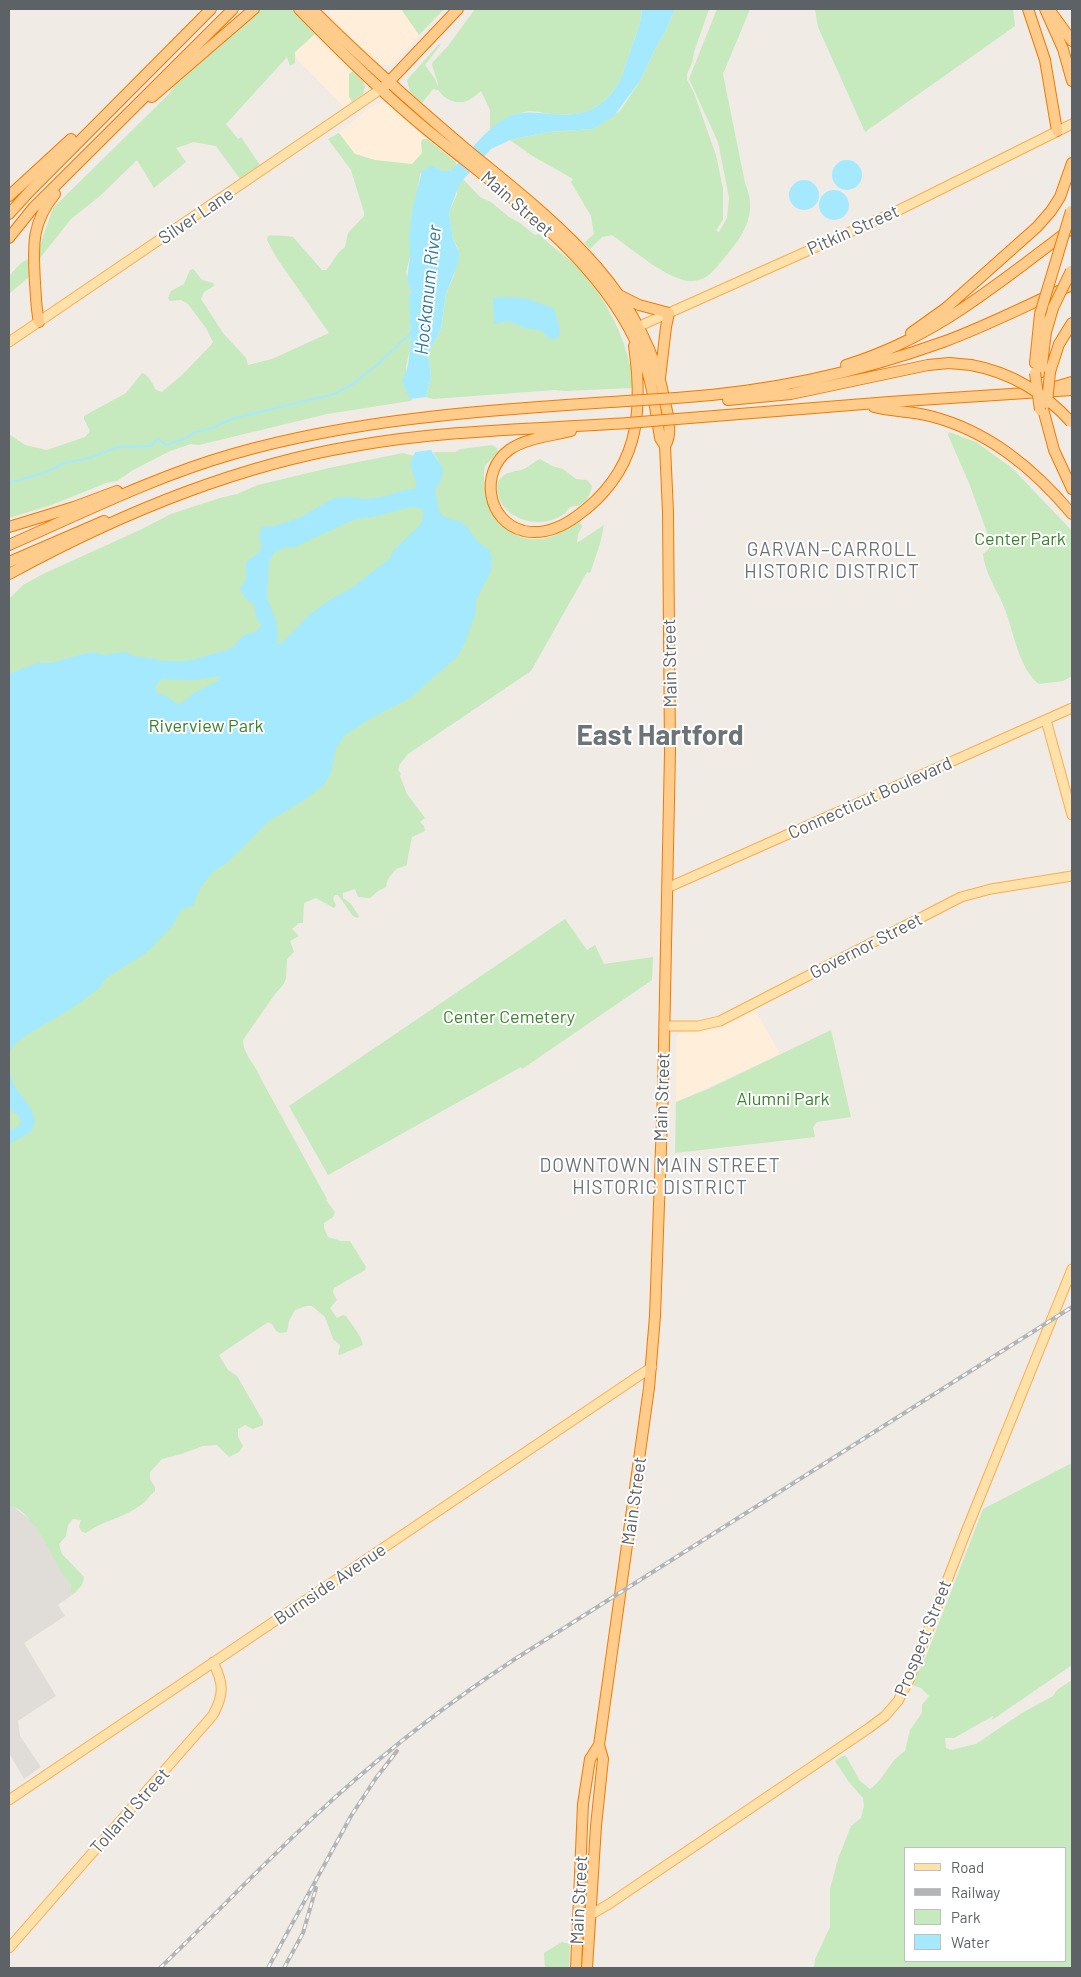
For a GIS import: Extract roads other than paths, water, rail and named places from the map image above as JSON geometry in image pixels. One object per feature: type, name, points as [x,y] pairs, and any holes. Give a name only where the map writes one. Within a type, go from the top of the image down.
[{"type":"highway","points":[[9,214],[28,192],[211,9]]},
{"type":"highway","points":[[9,238],[33,208],[233,9]]},
{"type":"highway","points":[[114,127],[173,80],[254,9]]},
{"type":"highway","name":"Main Street","points":[[299,9],[385,86],[585,252],[620,295],[650,379],[657,407],[660,437],[665,446],[668,512],[670,723],[668,888],[656,1301],[652,1368],[599,1745],[603,1759],[587,1968]]},
{"type":"highway","name":"Main Street","points":[[312,9],[385,86]]},
{"type":"highway","points":[[385,86],[458,9]]},
{"type":"highway","points":[[1028,9],[1046,67],[1057,131]]},
{"type":"highway","points":[[1045,9],[1063,49],[1072,81]]},
{"type":"highway","points":[[1049,9],[1072,41]]},
{"type":"highway","points":[[9,196],[70,141],[112,99],[145,74]]},
{"type":"highway","points":[[39,322],[34,251],[36,226],[43,210],[94,148]]},
{"type":"highway","points":[[857,362],[937,316],[1028,236],[1045,218],[1056,202],[1072,163]]},
{"type":"highway","name":"Main Street","points":[[481,167],[581,261],[649,349],[660,379],[669,430],[665,446]]},
{"type":"highway","points":[[1042,372],[1036,346],[1040,314],[1072,208]]},
{"type":"highway","points":[[729,394],[857,362],[904,343],[955,314],[1003,281],[1072,228]]},
{"type":"highway","points":[[1072,270],[1053,308],[1046,332],[1042,372],[1043,409],[1046,422],[1056,457],[1072,489]]},
{"type":"highway","points":[[9,545],[156,476],[290,439],[374,423],[460,413],[729,394],[802,382],[893,359],[962,334],[1072,285]]},
{"type":"highway","points":[[620,295],[641,305],[670,313],[666,325],[664,362],[660,379]]},
{"type":"highway","points":[[1042,372],[1072,322]]},
{"type":"highway","points":[[599,425],[524,443],[512,448],[504,455],[494,469],[490,486],[493,504],[503,519],[513,527],[524,531],[536,532],[554,528],[568,522],[584,511],[611,483],[627,453],[638,416],[638,382],[634,330]]},
{"type":"highway","points":[[691,397],[718,401],[779,396],[928,365],[949,363],[971,365],[997,371],[1019,381],[1050,402],[1072,423]]},
{"type":"highway","points":[[1044,392],[1072,382]]},
{"type":"highway","points":[[9,562],[103,521],[273,464],[357,445],[445,435],[1072,390]]},
{"type":"highway","points":[[866,404],[885,410],[930,416],[982,436],[1017,459],[1045,484],[1072,514]]},
{"type":"highway","points":[[9,527],[119,494]]},
{"type":"highway","points":[[10,574],[84,536],[182,495]]},
{"type":"highway","name":"Main Street","points":[[576,1968],[583,1804],[590,1758],[599,1745]]},
{"type":"main road","name":"Silver Lane","points":[[9,342],[385,86]]},
{"type":"main road","name":"Pitkin Street","points":[[634,330],[897,211],[1072,124]]},
{"type":"main road","name":"Connecticut Boulevard","points":[[668,888],[1072,708]]},
{"type":"main road","points":[[1046,720],[1072,815]]},
{"type":"main road","name":"Governor Street","points":[[664,1026],[698,1026],[720,1020],[961,897],[990,889],[1072,876]]},
{"type":"main road","name":"Prospect Street","points":[[578,1922],[590,1916],[869,1728],[898,1701],[909,1680],[1072,1269]]},
{"type":"main road","name":"Burnside Avenue","points":[[9,1800],[652,1368]]},
{"type":"main road","name":"Tolland Street","points":[[9,1948],[213,1715],[219,1704],[222,1691],[222,1681],[213,1662]]},
{"type":"water","name":"Hockanum River","points":[[642,9],[675,9],[640,81],[614,116],[593,129],[548,132],[510,140],[491,149],[460,183],[449,212],[453,239],[459,252],[458,263],[446,294],[441,329],[428,354],[431,377],[426,397],[410,399],[402,381],[406,373],[410,352],[409,297],[411,293],[407,279],[410,257],[409,237],[412,211],[422,171],[432,165],[442,171],[450,171],[488,132],[504,119],[513,115],[527,113],[573,114],[592,109],[601,104],[621,78],[640,23]]},
{"type":"water","points":[[847,160],[853,161],[861,169],[861,181],[853,189],[847,190],[841,189],[833,181],[832,175],[833,169],[841,161]]},
{"type":"water","points":[[804,180],[810,181],[818,189],[818,201],[810,209],[804,210],[798,209],[790,201],[789,195],[790,189],[798,181]]},
{"type":"water","points":[[834,190],[840,191],[848,199],[848,211],[840,219],[834,220],[828,219],[820,211],[819,205],[820,199],[828,191]]},
{"type":"water","points":[[493,298],[525,298],[553,308],[558,323],[559,338],[550,339],[540,330],[525,328],[508,321],[494,324]]},
{"type":"water","points":[[431,450],[443,468],[442,478],[435,490],[439,512],[445,517],[461,522],[467,527],[477,541],[489,550],[492,557],[491,571],[476,600],[476,612],[458,656],[409,699],[373,717],[345,735],[336,748],[331,772],[324,785],[303,801],[269,821],[229,861],[212,873],[200,888],[193,906],[182,909],[172,926],[146,953],[106,978],[100,988],[69,1010],[28,1034],[17,1042],[9,1052],[9,674],[37,663],[51,663],[91,652],[104,655],[125,652],[134,656],[161,661],[188,661],[227,650],[234,646],[244,635],[257,631],[261,625],[256,617],[254,604],[247,600],[240,589],[246,579],[246,562],[258,553],[262,546],[259,536],[262,527],[274,526],[299,518],[334,498],[367,499],[415,489],[416,482],[410,464],[415,452]],"holes":[[[411,507],[422,509],[422,520],[419,526],[393,551],[390,558],[352,588],[331,599],[308,616],[283,642],[277,643],[276,621],[267,597],[269,561],[274,553],[283,548],[295,547],[353,520]],[[219,676],[219,680],[178,704],[159,694],[155,689],[162,679],[195,680]]]},
{"type":"water","points":[[9,1067],[13,1083],[33,1113],[35,1120],[30,1132],[9,1144],[9,1130],[17,1127],[22,1121],[17,1114],[9,1109]]},
{"type":"waterway","name":"Hockanum River","points":[[9,482],[49,471],[67,462],[90,458],[120,447],[150,446],[158,439],[166,445],[187,438],[192,433],[212,428],[234,418],[334,394],[351,385],[377,365],[412,332]]},
{"type":"railway","points":[[160,1968],[272,1857],[340,1793],[447,1706],[515,1659],[1072,1307]]},
{"type":"railway","points":[[268,1968],[351,1816],[376,1778],[397,1751]]},
{"type":"railway","points":[[284,1968],[303,1933],[316,1888]]},
{"type":"district","name":"GARVAN–CARROLL HISTORIC DISTRICT","points":[[832,561]]},
{"type":"district","name":"East Hartford","points":[[660,736]]},
{"type":"district","name":"DOWNTOWN MAIN STREET HISTORIC DISTRICT","points":[[660,1177]]},
{"type":"park label","name":"Center Park","points":[[1020,539]]},
{"type":"park label","name":"Riverview Park","points":[[206,726]]},
{"type":"park label","name":"Center Cemetery","points":[[509,1017]]},
{"type":"park label","name":"Alumni Park","points":[[783,1099]]}]
